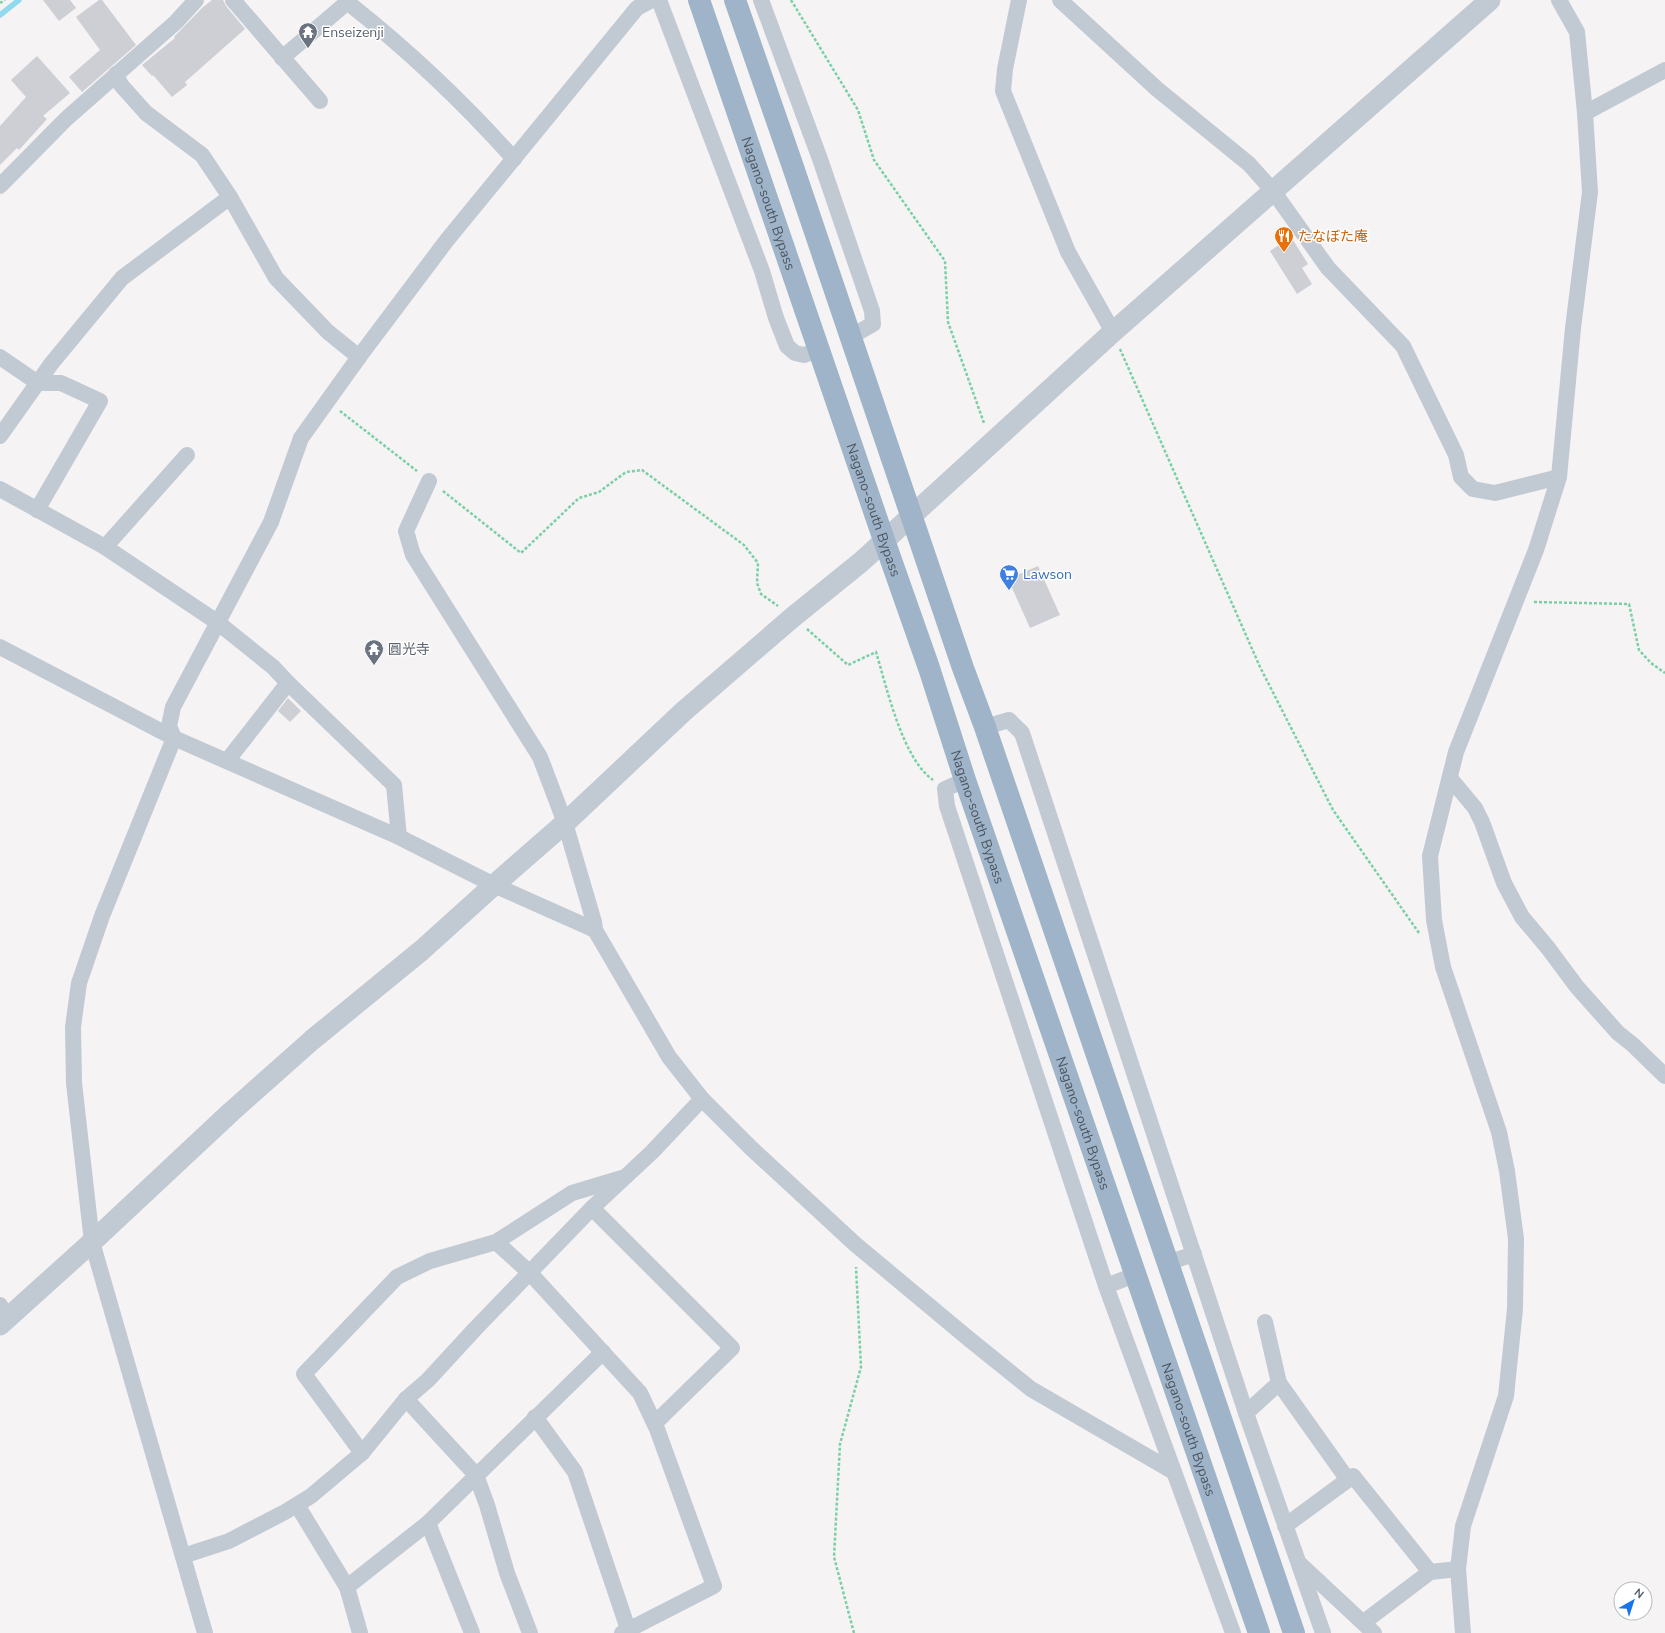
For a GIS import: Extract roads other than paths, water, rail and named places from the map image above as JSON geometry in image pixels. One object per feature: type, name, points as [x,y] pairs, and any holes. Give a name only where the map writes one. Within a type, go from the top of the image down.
[{"type":"highway","name":"Nagano-south Bypass","points":[[699,0],[818,350],[930,668],[966,780],[1259,1633]]},
{"type":"highway","points":[[735,0],[792,164],[910,516],[963,668],[986,727],[1294,1633]]},
{"type":"street","points":[[0,186],[66,119],[176,22],[196,0]]},
{"type":"street","points":[[233,0],[320,101]]},
{"type":"street","points":[[205,1633],[92,1242],[74,1083],[73,1027],[79,983],[102,916],[174,738],[169,726],[173,707],[271,522],[301,438],[359,357],[447,240],[637,8],[652,0]]},
{"type":"street","points":[[659,0],[762,271],[776,318],[787,346],[795,353],[804,355],[818,350]]},
{"type":"street","points":[[761,0],[820,158],[872,311],[873,324],[850,337]]},
{"type":"street","points":[[1019,0],[1005,69],[1003,92],[1068,252],[1113,332]]},
{"type":"street","points":[[1060,0],[1157,89],[1249,164],[1273,191],[1328,268],[1403,346],[1456,455],[1461,477],[1473,489],[1495,493],[1559,477]]},
{"type":"street","points":[[2,1316],[92,1242],[231,1112],[318,1035],[422,950],[564,823],[684,711],[793,617],[861,562],[1113,332],[1490,0]]},
{"type":"street","points":[[1463,1633],[1458,1569],[1463,1526],[1506,1396],[1515,1309],[1516,1239],[1508,1171],[1499,1132],[1443,967],[1434,920],[1430,856],[1456,752],[1536,550],[1559,477],[1573,328],[1590,192],[1585,113],[1577,32],[1559,0]]},
{"type":"street","points":[[282,58],[348,1],[475,115],[514,159]]},
{"type":"street","points":[[1585,113],[1665,70]]},
{"type":"street","points":[[116,74],[121,85],[146,113],[202,155],[230,197],[276,278],[328,332],[359,357]]},
{"type":"street","points":[[0,436],[51,364],[122,278],[230,197]]},
{"type":"street","points":[[0,357],[38,383],[61,383],[100,402],[37,510]]},
{"type":"street","points":[[105,547],[187,455]]},
{"type":"street","points":[[429,481],[406,531],[413,555],[540,757],[564,823],[594,922],[595,930],[669,1057],[702,1099],[751,1148],[855,1244],[968,1339],[1031,1389],[1174,1472]]},
{"type":"street","points":[[0,489],[105,547],[217,622],[273,667],[394,785],[399,837]]},
{"type":"street","points":[[0,647],[174,738],[227,760],[399,837],[494,885],[595,930]]},
{"type":"street","points":[[227,760],[288,683]]},
{"type":"street","points":[[986,727],[1009,720],[1022,733],[1246,1413],[1323,1633]]},
{"type":"street","points":[[1450,778],[1475,808],[1482,822],[1504,883],[1522,917],[1582,993],[1618,1033],[1665,1076]]},
{"type":"street","points":[[966,780],[945,789],[947,806],[1106,1286],[1233,1633]]},
{"type":"street","points":[[182,1556],[229,1541],[297,1505],[311,1496],[362,1454],[406,1399],[428,1380],[592,1208],[652,1152],[702,1099]]},
{"type":"street","points":[[362,1454],[304,1374],[397,1277],[430,1261],[496,1242],[572,1193],[626,1176]]},
{"type":"street","points":[[592,1208],[732,1348],[655,1423]]},
{"type":"street","points":[[496,1242],[530,1273],[640,1393],[655,1423],[714,1586],[625,1631],[575,1472],[535,1417]]},
{"type":"street","points":[[1167,1263],[1194,1254]]},
{"type":"street","points":[[1106,1286],[1136,1275]]},
{"type":"street","points":[[1265,1322],[1279,1383],[1348,1480]]},
{"type":"street","points":[[347,1587],[428,1523],[603,1352]]},
{"type":"street","points":[[1246,1413],[1279,1383]]},
{"type":"street","points":[[406,1399],[476,1475],[487,1505],[507,1573],[530,1633]]},
{"type":"street","points":[[1285,1526],[1353,1476],[1430,1572]]},
{"type":"street","points":[[297,1505],[347,1587],[360,1633]]},
{"type":"street","points":[[428,1523],[472,1633]]},
{"type":"street","points":[[1299,1563],[1369,1627],[1430,1572],[1458,1569]]},
{"type":"waterway","points":[[0,15],[19,0]]},
{"type":"place","name":"Enseizenji","points":[[308,49]]},
{"type":"place","name":"たなぼた庵","points":[[1284,253]]},
{"type":"place","name":"Lawson","points":[[1009,591]]},
{"type":"place","name":"圓光寺","points":[[374,666]]}]
